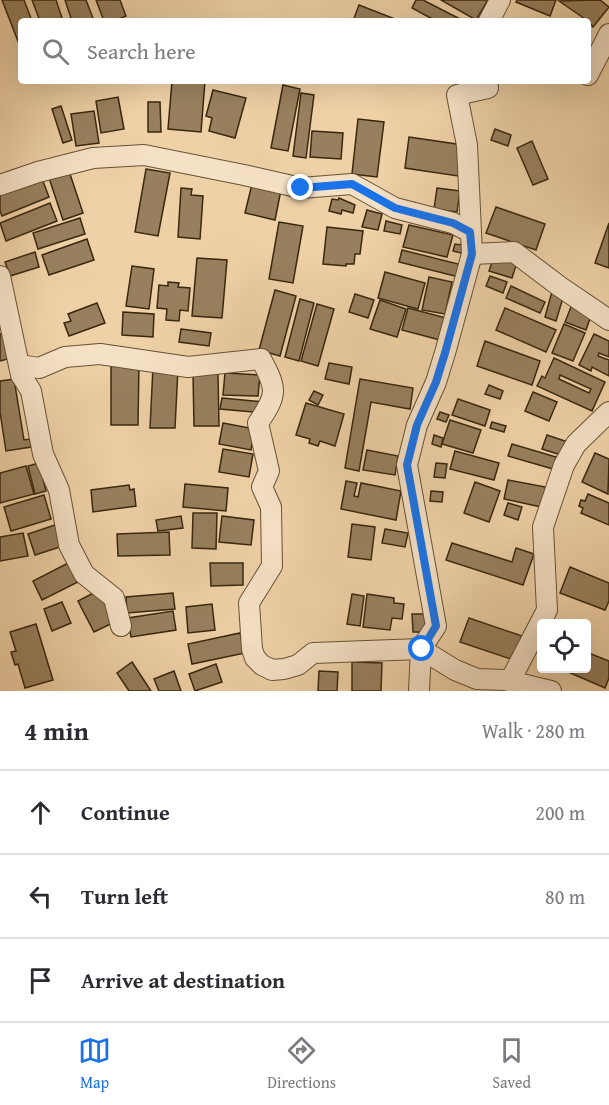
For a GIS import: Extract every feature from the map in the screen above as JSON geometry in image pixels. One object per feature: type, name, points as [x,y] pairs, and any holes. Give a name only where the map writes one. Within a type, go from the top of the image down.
[{"type":"street","points":[[491,18],[500,0]]},
{"type":"street","points":[[591,69],[609,34]]},
{"type":"street","points":[[419,691],[422,649],[436,626],[407,465],[417,425],[436,382],[445,353],[472,254],[467,145],[457,95],[488,88],[487,84]]},
{"type":"street","points":[[0,185],[38,172],[93,158],[144,155],[301,188],[352,184],[395,208],[453,223],[470,232]]},
{"type":"street","points":[[472,254],[514,252],[609,320]]},
{"type":"street","points":[[0,276],[21,375],[31,391],[43,454],[59,490],[69,545],[84,574],[114,598],[121,626]]},
{"type":"street","points":[[20,365],[39,368],[65,357],[100,354],[188,368],[261,359],[274,383],[270,405],[258,423],[269,471],[262,487],[271,507],[272,566],[249,603],[252,649],[255,658],[272,670],[298,665],[313,653],[422,649],[455,670],[477,679],[510,681],[551,691]]},
{"type":"street","points":[[510,681],[547,610],[543,527],[564,465],[576,444],[609,412]]},
{"type":"building","points":[[2,0],[24,0],[31,18],[18,18],[18,41]]},
{"type":"building","points":[[32,0],[56,0],[62,18],[39,18]]},
{"type":"building","points":[[65,0],[86,0],[93,18],[71,18]]},
{"type":"building","points":[[96,0],[120,0],[126,16],[103,18]]},
{"type":"building","points":[[416,0],[423,0],[458,18],[430,18],[412,8]]},
{"type":"building","points":[[441,0],[488,0],[477,18],[472,18]]},
{"type":"building","points":[[517,0],[556,0],[550,16],[516,2]]},
{"type":"building","points":[[600,0],[609,7],[593,27],[591,18],[584,18],[559,1]]},
{"type":"building","points":[[359,5],[392,18],[354,18]]},
{"type":"building","points":[[172,84],[205,84],[201,132],[168,129]]},
{"type":"building","points":[[283,85],[300,89],[288,151],[271,148]]},
{"type":"building","points":[[213,90],[246,98],[235,138],[209,131],[212,118],[206,116]]},
{"type":"building","points":[[301,93],[314,95],[306,158],[293,156]]},
{"type":"building","points":[[118,97],[124,129],[101,133],[96,101]]},
{"type":"building","points":[[148,102],[160,102],[161,132],[148,132]]},
{"type":"building","points":[[61,106],[72,140],[63,143],[52,109]]},
{"type":"building","points":[[94,111],[99,143],[76,146],[71,114]]},
{"type":"building","points":[[358,119],[384,122],[377,177],[352,174]]},
{"type":"building","points":[[495,129],[511,135],[508,146],[491,140]]},
{"type":"building","points":[[312,131],[343,133],[341,159],[310,157]]},
{"type":"building","points":[[409,137],[463,145],[458,176],[405,168]]},
{"type":"building","points":[[532,141],[548,179],[533,185],[517,148]]},
{"type":"building","points":[[146,169],[170,173],[158,236],[135,232]]},
{"type":"building","points":[[69,171],[83,213],[63,220],[49,178]]},
{"type":"building","points":[[41,176],[49,197],[2,216],[0,193]]},
{"type":"building","points":[[252,184],[281,190],[275,220],[245,213]]},
{"type":"building","points":[[181,188],[192,189],[191,195],[203,196],[200,239],[178,237]]},
{"type":"building","points":[[437,188],[460,191],[457,212],[434,209]]},
{"type":"building","points":[[339,198],[355,205],[353,213],[342,210],[341,214],[329,211],[332,199],[338,200]]},
{"type":"building","points":[[50,203],[57,221],[6,241],[0,223]]},
{"type":"building","points":[[496,207],[545,224],[536,250],[486,233]]},
{"type":"building","points":[[367,210],[382,214],[378,230],[362,227]]},
{"type":"building","points":[[80,218],[85,234],[38,249],[33,233]]},
{"type":"building","points":[[386,221],[402,225],[400,234],[384,231]]},
{"type":"building","points":[[279,222],[303,226],[293,283],[269,279]]},
{"type":"building","points":[[609,223],[609,268],[595,263]]},
{"type":"building","points":[[409,225],[453,235],[447,257],[403,247]]},
{"type":"building","points":[[327,227],[363,231],[360,254],[355,254],[354,264],[346,264],[346,266],[323,264]]},
{"type":"building","points":[[463,236],[465,254],[453,251],[455,244],[461,245]]},
{"type":"building","points":[[87,239],[94,260],[49,275],[42,255]]},
{"type":"building","points":[[402,250],[462,265],[459,277],[399,262]]},
{"type":"building","points":[[35,252],[39,267],[10,276],[5,262]]},
{"type":"building","points":[[491,255],[517,262],[512,278],[489,271],[492,262]]},
{"type":"building","points":[[197,258],[227,260],[222,318],[192,316]]},
{"type":"building","points":[[132,266],[154,269],[149,309],[126,306]]},
{"type":"building","points":[[385,272],[425,283],[418,309],[378,298]]},
{"type":"building","points":[[490,276],[507,282],[503,293],[486,286]]},
{"type":"building","points":[[429,277],[452,282],[445,314],[422,310]]},
{"type":"building","points":[[168,282],[179,283],[178,287],[190,288],[188,311],[180,310],[179,321],[166,320],[167,309],[157,308],[159,285],[168,286]]},
{"type":"building","points":[[511,286],[545,302],[540,313],[506,298]]},
{"type":"building","points":[[553,288],[565,291],[556,321],[545,317]]},
{"type":"building","points":[[275,290],[296,296],[280,356],[259,350]]},
{"type":"building","points":[[355,294],[374,300],[368,318],[349,312]]},
{"type":"building","points":[[300,299],[314,303],[299,361],[285,357]]},
{"type":"building","points":[[380,300],[406,309],[397,337],[370,329]]},
{"type":"building","points":[[573,302],[593,310],[586,330],[565,322]]},
{"type":"building","points":[[97,303],[105,323],[69,336],[64,323],[71,321],[68,314]]},
{"type":"building","points":[[317,304],[334,309],[318,366],[301,361]]},
{"type":"building","points":[[408,308],[450,319],[444,341],[402,330]]},
{"type":"building","points":[[505,308],[556,330],[546,352],[496,330]]},
{"type":"building","points":[[123,312],[154,314],[153,337],[122,335]]},
{"type":"building","points":[[564,324],[585,333],[573,361],[552,353]]},
{"type":"building","points":[[181,329],[211,333],[209,346],[179,342]]},
{"type":"building","points":[[9,332],[15,357],[0,361],[0,334]]},
{"type":"building","points":[[594,334],[609,341],[609,357],[599,353],[598,356],[609,360],[609,376],[592,367],[591,371],[579,365]]},
{"type":"building","points":[[485,341],[540,361],[532,385],[477,366]]},
{"type":"building","points":[[554,358],[605,382],[592,411],[537,386],[542,376],[545,378]],"holes":[[[560,375],[591,389],[589,393],[559,379]]]},
{"type":"building","points":[[111,361],[139,361],[138,425],[111,425]]},
{"type":"building","points":[[329,363],[352,367],[349,384],[325,379]]},
{"type":"building","points":[[153,367],[178,368],[175,428],[150,428]]},
{"type":"building","points":[[225,373],[260,375],[258,396],[223,395]]},
{"type":"building","points":[[193,374],[218,374],[219,426],[194,426]]},
{"type":"building","points":[[14,379],[24,440],[30,439],[31,447],[6,451],[0,412],[0,381]]},
{"type":"building","points":[[360,379],[413,388],[410,409],[371,402],[359,471],[345,468]]},
{"type":"building","points":[[489,385],[503,391],[500,399],[485,394]]},
{"type":"building","points":[[314,391],[323,395],[318,405],[309,400]]},
{"type":"building","points":[[533,392],[557,402],[549,421],[525,411]]},
{"type":"building","points":[[222,398],[265,402],[263,413],[220,409]]},
{"type":"building","points":[[458,399],[490,410],[485,426],[452,415]]},
{"type":"building","points":[[306,403],[344,414],[335,446],[320,441],[318,446],[309,443],[310,439],[296,435]]},
{"type":"building","points":[[440,412],[449,415],[446,422],[437,419]]},
{"type":"building","points":[[450,420],[481,430],[473,453],[442,444]]},
{"type":"building","points":[[492,422],[506,426],[504,432],[490,428]]},
{"type":"building","points":[[223,423],[255,429],[251,450],[219,444]]},
{"type":"building","points":[[434,435],[443,438],[441,447],[432,444]]},
{"type":"building","points":[[547,435],[568,442],[564,456],[542,449]]},
{"type":"building","points":[[512,444],[556,457],[553,469],[508,456]]},
{"type":"building","points":[[223,449],[253,454],[249,477],[219,472]]},
{"type":"building","points":[[367,450],[398,456],[395,475],[363,470]]},
{"type":"building","points":[[455,451],[499,463],[494,480],[450,469]]},
{"type":"building","points":[[595,453],[609,459],[608,494],[582,482]]},
{"type":"building","points":[[39,463],[46,491],[35,494],[28,466]]},
{"type":"building","points":[[436,463],[447,464],[445,478],[434,477]]},
{"type":"building","points":[[26,466],[34,494],[0,503],[0,473]]},
{"type":"building","points":[[508,480],[551,488],[546,508],[504,499]]},
{"type":"building","points":[[346,481],[357,483],[354,496],[358,497],[361,483],[401,491],[396,520],[341,509]]},
{"type":"building","points":[[475,482],[500,491],[489,522],[464,513]]},
{"type":"building","points":[[185,484],[228,488],[226,511],[183,507]]},
{"type":"building","points":[[129,485],[130,490],[134,489],[136,506],[93,512],[91,490]]},
{"type":"building","points":[[431,491],[443,492],[442,502],[430,501]]},
{"type":"building","points":[[588,494],[609,503],[609,525],[581,513],[583,508],[579,506],[581,500],[585,501]]},
{"type":"building","points":[[44,495],[51,519],[11,531],[4,507]]},
{"type":"building","points":[[508,503],[522,507],[518,520],[504,515]]},
{"type":"building","points":[[193,513],[217,513],[216,549],[192,548]]},
{"type":"building","points":[[181,516],[183,528],[158,531],[156,520]]},
{"type":"building","points":[[222,516],[254,520],[251,545],[219,542]]},
{"type":"building","points":[[58,524],[66,545],[35,555],[28,534]]},
{"type":"building","points":[[352,524],[375,527],[371,560],[348,557]]},
{"type":"building","points":[[385,529],[408,533],[405,547],[382,543]]},
{"type":"building","points":[[169,532],[170,555],[118,556],[117,534]]},
{"type":"building","points":[[23,533],[28,556],[0,561],[0,537]]},
{"type":"building","points":[[452,543],[512,562],[516,548],[534,554],[523,585],[446,560]]},
{"type":"building","points":[[72,561],[82,580],[42,600],[33,581]]},
{"type":"building","points":[[210,563],[243,563],[243,585],[211,586]]},
{"type":"building","points":[[570,567],[609,583],[609,601],[605,610],[560,593]]},
{"type":"building","points":[[99,590],[119,620],[94,632],[78,601]]},
{"type":"building","points":[[173,593],[175,609],[127,613],[126,597]]},
{"type":"building","points":[[352,594],[364,596],[360,626],[347,624]]},
{"type":"building","points":[[367,594],[394,598],[394,603],[404,604],[402,619],[392,618],[390,630],[363,627]]},
{"type":"building","points":[[62,602],[71,623],[52,631],[44,609]]},
{"type":"building","points":[[212,604],[215,630],[188,633],[186,607]]},
{"type":"building","points":[[173,611],[176,630],[131,637],[128,618]]},
{"type":"building","points":[[412,614],[425,614],[425,632],[413,632]]},
{"type":"building","points":[[469,618],[522,636],[514,660],[460,642]]},
{"type":"building","points":[[36,624],[53,680],[25,688],[18,664],[15,665],[11,652],[16,651],[10,632]]},
{"type":"building","points":[[240,633],[245,653],[192,664],[188,644]]},
{"type":"building","points":[[591,654],[609,661],[609,678],[605,688],[570,673],[591,673]]},
{"type":"building","points":[[132,662],[151,691],[129,691],[117,673]]},
{"type":"building","points":[[352,662],[382,663],[381,691],[352,691]]},
{"type":"building","points":[[216,664],[222,682],[195,691],[189,674]]},
{"type":"building","points":[[174,671],[181,691],[159,691],[154,679]]},
{"type":"building","points":[[319,671],[338,672],[337,691],[318,691]]},
{"type":"route","points":[[301,188],[352,184],[395,208],[453,223],[470,232],[472,254],[445,353],[436,382],[417,425],[407,465],[436,626],[422,649]]}]
